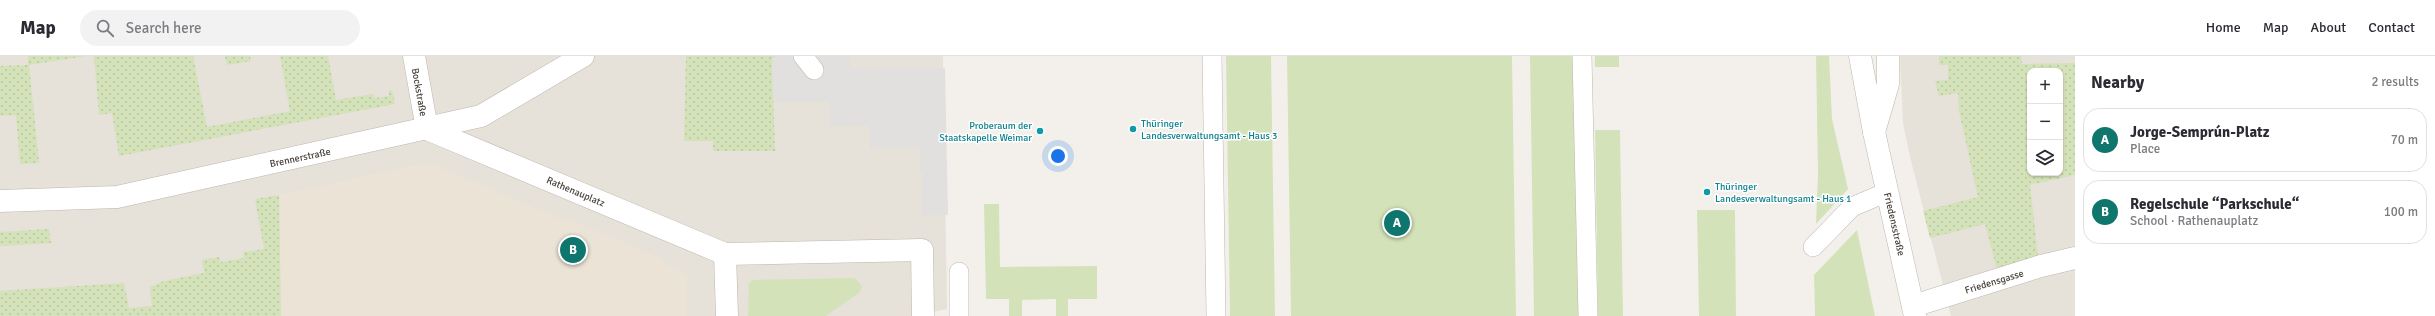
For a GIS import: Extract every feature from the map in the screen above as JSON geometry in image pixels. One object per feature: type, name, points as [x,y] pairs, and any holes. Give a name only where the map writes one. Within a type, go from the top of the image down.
[{"type":"street","name":"Bockstraße","points":[[414,56],[427,129]]},
{"type":"street","name":"Brennerstraße","points":[[0,201],[117,197],[481,116],[583,56]]},
{"type":"street","name":"Friedensstraße","points":[[1860,56],[1874,132],[1914,311]]},
{"type":"street","name":"Friedensstraße","points":[[1874,132],[1888,84],[1888,56]]},
{"type":"street","name":"Rathenauplatz","points":[[427,129],[725,254],[922,250],[923,316]]},
{"type":"street","points":[[725,254],[727,316]]},
{"type":"street","name":"Friedensgasse","points":[[1914,311],[2041,266],[2075,258]]},
{"type":"lane","points":[[1212,56],[1216,316]]},
{"type":"lane","points":[[1582,56],[1588,316]]},
{"type":"lane","points":[[1813,247],[1852,206],[1887,192]]},
{"type":"lane","points":[[958,272],[959,316]]},
{"type":"shaded area","points":[[0,56],[943,56],[947,309],[913,316],[0,316]]},
{"type":"shaded area","points":[[776,56],[850,56],[851,69],[945,68],[948,215],[921,215],[923,172],[920,172],[919,147],[870,149],[869,125],[830,126],[829,101],[774,102],[772,59]]},
{"type":"shaded area","points":[[1900,56],[2075,56],[2075,316],[1951,316],[1910,157],[1903,123]]},
{"type":"shaded area","points":[[427,162],[564,220],[565,217],[665,260],[663,264],[687,275],[687,316],[281,316],[279,195]]},
{"type":"green space","points":[[28,56],[86,56],[29,65],[39,163],[20,164],[16,115],[0,116],[0,66],[28,65]]},
{"type":"green space","points":[[94,56],[193,56],[207,127],[290,111],[280,56],[328,56],[336,100],[373,94],[375,98],[389,96],[389,91],[392,90],[395,104],[119,156],[112,113],[99,115]]},
{"type":"green space","points":[[225,56],[250,56],[251,61],[227,65]]},
{"type":"green space","points":[[686,56],[776,56],[772,60],[775,151],[713,151],[713,141],[684,141]]},
{"type":"green space","points":[[1226,56],[1271,56],[1275,316],[1230,316]]},
{"type":"green space","points":[[1287,56],[1512,56],[1516,316],[1291,316]]},
{"type":"green space","points":[[1530,56],[1574,56],[1579,316],[1534,316]]},
{"type":"green space","points":[[1595,56],[1619,56],[1619,67],[1595,67]]},
{"type":"green space","points":[[1816,56],[1829,56],[1832,119],[1848,189],[1816,224],[1818,174]]},
{"type":"green space","points":[[1939,56],[2021,56],[2022,64],[2075,63],[2075,175],[2030,185],[2038,256],[1997,270],[1985,224],[1930,238],[1923,211],[1978,197],[1959,111],[1958,93],[1939,96],[1935,81],[1948,80],[1948,65],[1939,65]]},
{"type":"green space","points":[[1595,130],[1620,130],[1623,316],[1598,316]]},
{"type":"green space","points":[[279,195],[281,316],[0,316],[0,291],[124,283],[129,308],[152,306],[150,287],[164,281],[204,273],[202,260],[219,257],[221,262],[244,258],[243,252],[264,249],[255,199]]},
{"type":"green space","points":[[984,204],[999,204],[1000,267],[1097,266],[1097,299],[1068,299],[1068,316],[1056,316],[1056,299],[1022,300],[1022,316],[1009,316],[1009,299],[986,299]]},
{"type":"green space","points":[[1697,210],[1735,210],[1736,316],[1699,316]]},
{"type":"green space","points":[[49,229],[51,243],[0,246],[0,232]]},
{"type":"green space","points":[[1857,230],[1875,316],[1815,316],[1814,275]]},
{"type":"green space","points":[[856,279],[862,286],[860,292],[826,316],[748,316],[749,283],[753,280]]},
{"type":"place","name":"Thüringer Landesverwaltungsamt - Haus 3","points":[[1133,129]]},
{"type":"place","name":"Proberaum der Staatskapelle Weimar","points":[[1040,131]]},
{"type":"place","name":"Thüringer Landesverwaltungsamt - Haus 1","points":[[1707,192]]},
{"type":"place","name":"Jorge-Semprún-Platz","points":[[1397,223]]},
{"type":"place","name":"Regelschule “Parkschule“","points":[[573,250]]}]
